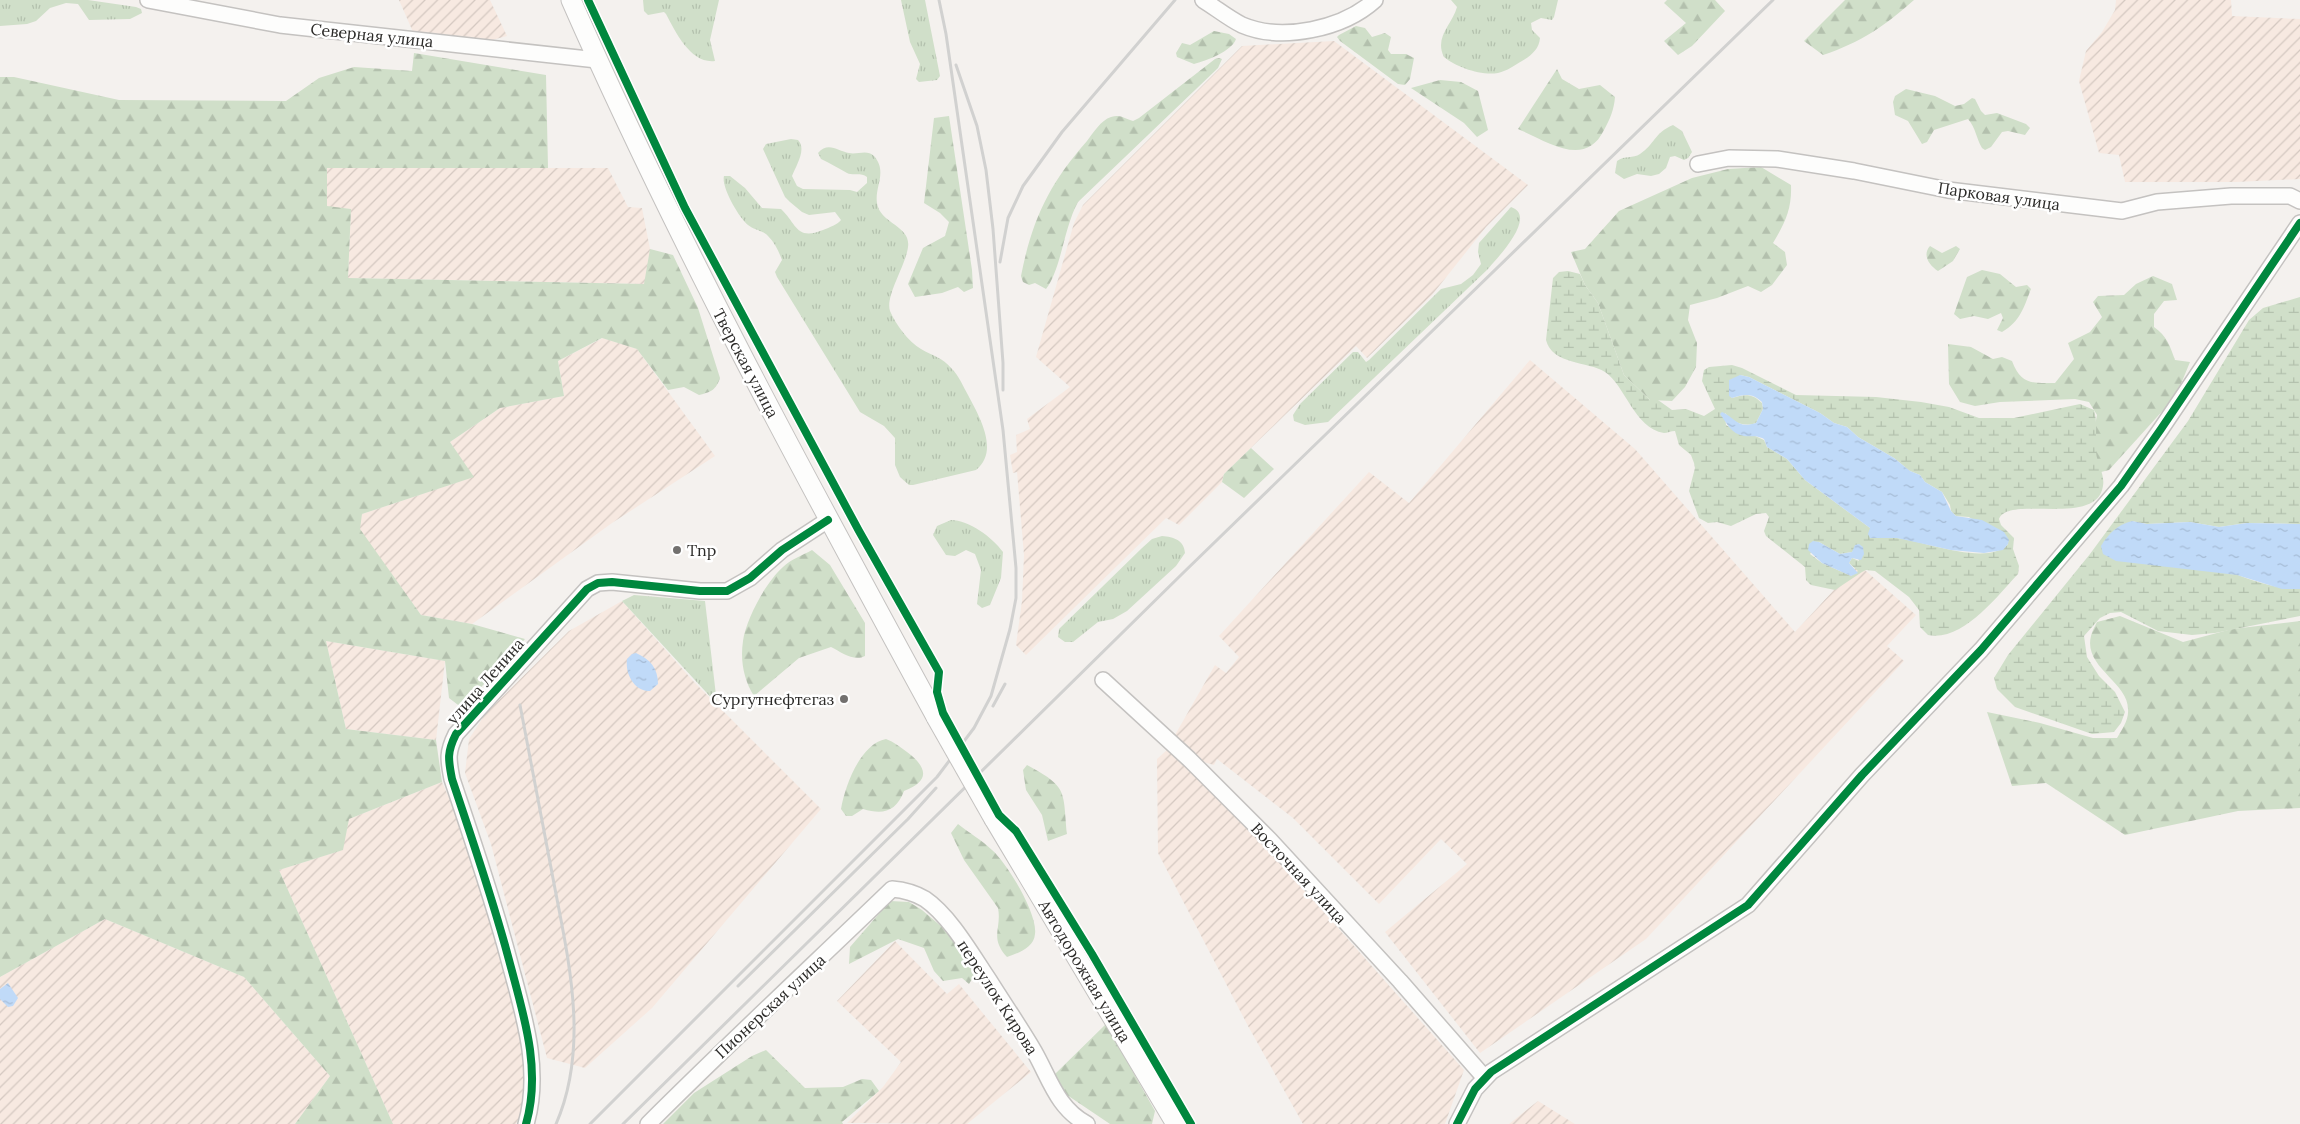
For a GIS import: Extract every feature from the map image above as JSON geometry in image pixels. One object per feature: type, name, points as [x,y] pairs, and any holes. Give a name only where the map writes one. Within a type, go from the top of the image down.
[{"type":"main road","name":"Тверская улица","points":[[571,0],[597,60],[714,302],[828,520],[936,717]]},
{"type":"main road","name":"Автодорожная улица","points":[[936,717],[1176,1124]]},
{"type":"street","name":"Северная улица","points":[[148,0],[280,25],[597,60]]},
{"type":"street","points":[[1203,0],[1241,24],[1262,31],[1318,28],[1341,20],[1368,6],[1375,0]]},
{"type":"street","name":"Парковая улица","points":[[1698,164],[1729,158],[1777,159],[1854,171],[1948,190],[2122,211],[2158,202],[2231,196],[2290,196],[2300,201]]},
{"type":"street","points":[[1457,1124],[1463,1109],[1484,1077],[1748,905],[1862,775],[1981,650],[2121,486],[2300,223]]},
{"type":"street","name":"улица Ленина","points":[[526,1124],[533,1077],[529,1033],[496,911],[452,778],[448,758],[450,747],[456,734],[587,589],[598,583],[612,582],[700,591],[727,591],[750,578],[782,550],[828,520]]},
{"type":"street","name":"Восточная улица","points":[[1103,680],[1189,759],[1270,840],[1400,981],[1484,1077]]},
{"type":"street","name":"Пионерская улица","points":[[648,1124],[736,1037],[821,959],[892,889]]},
{"type":"street","name":"переулок Кирова","points":[[892,889],[916,894],[926,900],[942,915],[970,951],[1025,1036],[1066,1110],[1087,1124]]},
{"type":"shaded area","points":[[399,0],[490,0],[507,36],[492,40],[413,32]]},
{"type":"shaded area","points":[[2116,0],[2231,0],[2232,16],[2300,19],[2300,179],[2236,182],[2125,182],[2119,155],[2099,153],[2079,81],[2086,51],[2102,32],[2115,10]]},
{"type":"shaded area","points":[[1334,41],[1528,185],[1486,227],[1432,295],[1367,358],[1356,346],[1224,474],[1222,482],[1179,525],[1166,518],[1026,655],[1016,645],[1022,601],[1024,555],[1017,472],[1013,473],[1010,455],[1017,452],[1016,435],[1030,429],[1027,419],[1070,387],[1036,357],[1074,223],[1083,205],[1242,46]]},
{"type":"shaded area","points":[[327,168],[608,168],[628,207],[642,208],[650,249],[645,284],[348,278],[351,209],[327,207]]},
{"type":"shaded area","points":[[603,338],[637,349],[715,456],[612,523],[472,624],[421,615],[359,529],[362,514],[473,477],[450,442],[500,408],[564,396],[558,361]]},
{"type":"shaded area","points":[[1530,360],[1635,449],[1795,632],[1858,564],[1916,615],[1887,646],[1904,661],[1646,939],[1480,1053],[1385,932],[1467,864],[1441,839],[1379,904],[1293,818],[1217,759],[1214,765],[1203,762],[1175,735],[1215,665],[1226,673],[1239,657],[1219,636],[1369,472],[1409,503]]},
{"type":"shaded area","points":[[622,601],[694,682],[821,809],[652,1008],[585,1068],[547,1058],[491,844],[465,773],[469,739],[486,713],[569,631]]},
{"type":"shaded area","points":[[326,641],[445,661],[436,740],[346,729]]},
{"type":"shaded area","points":[[1168,749],[1260,840],[1464,1070],[1445,1124],[1303,1124],[1248,1026],[1158,853],[1157,759]]},
{"type":"shaded area","points":[[442,782],[476,859],[525,1055],[528,1081],[524,1108],[516,1124],[393,1124],[279,870],[342,850],[349,819]]},
{"type":"shaded area","points":[[105,919],[244,977],[330,1076],[295,1124],[0,1124],[0,977]]},
{"type":"shaded area","points":[[895,941],[947,994],[959,984],[1031,1072],[967,1124],[847,1123],[883,1087],[901,1062],[837,1001]]},
{"type":"shaded area","points":[[1538,1101],[1575,1124],[1509,1124]]},
{"type":"green space","points":[[0,0],[88,0],[136,7],[141,9],[142,13],[130,19],[89,20],[78,4],[66,3],[50,8],[36,21],[27,24],[0,26]]},
{"type":"green space","points":[[643,0],[719,0],[710,40],[715,61],[706,61],[699,58],[685,46],[664,12],[648,15],[644,11]]},
{"type":"green space","points":[[901,0],[925,0],[940,76],[937,80],[919,82],[916,79],[920,64],[910,42]]},
{"type":"green space","points":[[1451,0],[1558,0],[1552,20],[1541,18],[1531,23],[1532,30],[1540,38],[1534,51],[1526,59],[1508,69],[1491,74],[1469,70],[1444,57],[1441,50],[1442,37],[1457,7]]},
{"type":"green space","points":[[1667,0],[1715,0],[1725,11],[1692,46],[1678,55],[1664,41],[1686,23],[1664,3]]},
{"type":"green space","points":[[1845,0],[1914,0],[1861,39],[1823,55],[1804,41]]},
{"type":"green space","points":[[1356,26],[1365,28],[1372,37],[1385,33],[1391,37],[1388,50],[1391,54],[1406,54],[1414,58],[1410,79],[1405,85],[1398,84],[1337,37]]},
{"type":"green space","points":[[1214,31],[1229,34],[1236,39],[1229,48],[1199,63],[1194,64],[1177,57],[1176,53],[1182,43],[1190,45]]},
{"type":"green space","points":[[414,53],[546,75],[548,168],[327,168],[327,206],[351,209],[348,278],[644,284],[650,249],[673,255],[698,308],[720,378],[712,390],[699,395],[684,387],[668,390],[637,349],[602,338],[558,361],[564,396],[500,408],[450,442],[474,477],[362,514],[360,529],[421,615],[472,624],[525,639],[462,708],[449,698],[445,661],[326,641],[346,729],[436,740],[442,782],[349,819],[343,850],[279,870],[393,1124],[295,1124],[330,1076],[244,977],[105,919],[0,977],[0,77],[14,77],[119,100],[286,101],[319,78],[354,67],[412,71]]},
{"type":"green space","points":[[1215,59],[1222,59],[1218,68],[1078,202],[1069,223],[1055,271],[1046,289],[1035,283],[1029,285],[1023,282],[1021,276],[1025,256],[1044,204],[1062,172],[1097,127],[1114,116],[1120,116],[1133,121],[1139,118]]},
{"type":"green space","points":[[1557,69],[1562,79],[1579,89],[1600,85],[1615,97],[1614,106],[1604,130],[1596,142],[1587,148],[1565,149],[1518,129]]},
{"type":"green space","points":[[1440,80],[1461,82],[1478,91],[1488,130],[1477,137],[1464,123],[1411,88]]},
{"type":"green space","points":[[1906,89],[1935,96],[1955,106],[1964,104],[1972,98],[1975,99],[1985,115],[1997,113],[2026,124],[2030,128],[2025,135],[2008,131],[2002,132],[1991,147],[1985,150],[1978,141],[1973,126],[1968,119],[1934,130],[1927,142],[1922,144],[1908,121],[1895,115],[1893,102],[1895,96]]},
{"type":"green space","points":[[949,116],[973,288],[964,292],[958,287],[942,293],[915,297],[908,284],[923,248],[945,236],[949,222],[940,213],[924,203],[934,118]]},
{"type":"green space","points":[[1673,125],[1682,131],[1692,152],[1688,158],[1684,160],[1675,156],[1670,157],[1666,168],[1659,174],[1651,176],[1637,174],[1624,179],[1615,173],[1617,161],[1640,154],[1658,135]]},
{"type":"green space","points":[[791,139],[798,140],[801,148],[800,158],[792,176],[797,186],[803,189],[850,190],[857,192],[867,183],[867,177],[860,174],[847,173],[821,159],[818,153],[822,149],[829,147],[845,152],[868,153],[874,156],[878,162],[880,175],[877,194],[878,207],[881,213],[901,230],[908,240],[906,254],[890,297],[890,311],[899,327],[912,342],[945,362],[961,381],[982,423],[987,443],[983,462],[976,470],[913,485],[909,485],[900,477],[895,465],[895,438],[884,426],[860,412],[777,277],[775,272],[782,260],[775,245],[766,234],[750,227],[731,202],[725,187],[724,176],[730,176],[745,188],[762,208],[781,209],[802,232],[814,233],[831,227],[841,220],[835,212],[809,215],[802,212],[785,197],[763,149],[766,144]]},
{"type":"green space","points":[[1761,167],[1791,185],[1787,216],[1773,243],[1785,252],[1787,265],[1772,285],[1761,292],[1748,286],[1717,298],[1690,305],[1688,320],[1697,343],[1696,367],[1685,387],[1672,401],[1650,400],[1624,375],[1598,303],[1585,285],[1571,252],[1585,249],[1619,211],[1692,178],[1728,169]]},
{"type":"green space","points":[[1511,207],[1518,212],[1520,219],[1518,228],[1506,247],[1488,269],[1328,422],[1305,425],[1294,421],[1293,415],[1300,404],[1353,352],[1358,352],[1366,362],[1441,289],[1461,284],[1473,275],[1481,264],[1478,252],[1479,243]]},
{"type":"green space","points":[[1930,246],[1942,253],[1956,246],[1960,249],[1953,261],[1938,271],[1928,260],[1927,253]]},
{"type":"green space","points":[[1982,270],[2000,274],[2016,287],[2027,285],[2031,289],[2017,319],[2002,332],[1997,330],[2003,318],[2001,313],[1988,319],[1974,316],[1960,319],[1954,314],[1967,277]]},
{"type":"green space","points":[[1568,271],[1580,274],[1585,285],[1598,303],[1624,375],[1650,400],[1658,400],[1672,410],[1686,409],[1704,416],[1715,409],[1702,381],[1704,370],[1709,367],[1732,365],[1742,368],[1796,395],[1876,397],[1921,402],[1949,407],[1979,418],[2014,418],[2080,404],[2094,410],[2096,452],[2103,477],[2103,486],[2097,498],[2085,505],[2070,508],[2018,509],[2006,512],[1999,519],[2001,525],[2014,538],[2013,549],[2019,566],[2018,574],[1990,605],[1966,625],[1954,632],[1928,635],[1920,627],[1919,610],[1909,597],[1875,571],[1866,570],[1835,590],[1811,585],[1806,580],[1805,567],[1766,536],[1764,531],[1769,517],[1766,513],[1756,514],[1731,526],[1717,522],[1708,523],[1699,518],[1689,491],[1695,468],[1694,463],[1691,455],[1679,445],[1675,431],[1664,433],[1645,423],[1637,415],[1612,378],[1605,372],[1598,368],[1563,358],[1555,354],[1550,348],[1546,340],[1553,278],[1559,272]],"holes":[[[1740,375],[1749,377],[1820,413],[1834,423],[1847,427],[1858,437],[1894,458],[1910,471],[1920,475],[1925,482],[1942,492],[1950,505],[1951,511],[1956,516],[1969,517],[2008,544],[1999,550],[1986,553],[1971,553],[1897,538],[1870,538],[1870,528],[1805,480],[1787,459],[1767,447],[1764,440],[1753,435],[1745,436],[1726,425],[1725,413],[1739,423],[1747,425],[1756,423],[1763,409],[1762,403],[1752,396],[1745,395],[1732,398],[1730,396],[1730,390]],[[1819,542],[1840,554],[1852,552],[1855,549],[1859,561],[1852,558],[1849,563],[1858,571],[1851,576],[1822,563],[1810,554]]]},
{"type":"green space","points":[[2153,276],[2172,284],[2177,300],[2164,301],[2154,314],[2154,327],[2165,338],[2175,360],[2190,362],[2176,396],[2109,470],[2085,476],[2097,415],[2089,402],[2075,399],[2000,402],[1975,406],[1960,402],[1949,384],[1948,344],[1971,347],[1993,359],[2002,357],[2012,361],[2019,375],[2028,381],[2055,383],[2074,359],[2068,343],[2090,332],[2102,317],[2093,302],[2098,296],[2124,295],[2136,284]]},
{"type":"green space","points":[[2300,297],[2300,524],[2247,523],[2219,527],[2190,522],[2147,524],[2132,521],[2192,554],[2236,574],[2257,582],[2300,589],[2300,616],[2215,633],[2192,635],[2158,631],[2121,612],[2110,613],[2100,618],[2084,636],[2087,657],[2099,676],[2115,692],[2125,712],[2121,723],[2114,732],[2092,734],[2015,707],[1997,689],[1994,678],[2008,655],[2090,554],[2188,421],[2249,320],[2263,308]]},
{"type":"green space","points":[[1251,448],[1274,469],[1244,498],[1222,482],[1224,474]]},
{"type":"green space","points":[[951,520],[965,523],[980,530],[1003,552],[1001,578],[990,605],[982,608],[977,604],[981,570],[975,554],[966,550],[955,556],[946,555],[933,535],[937,526]]},
{"type":"green space","points":[[1162,536],[1174,538],[1183,545],[1185,553],[1176,566],[1127,611],[1113,619],[1098,622],[1073,642],[1065,642],[1058,637],[1059,629],[1142,548],[1152,539]]},
{"type":"green space","points":[[812,550],[830,565],[865,623],[865,656],[861,658],[852,657],[831,647],[799,658],[754,696],[745,677],[743,663],[742,648],[748,622],[764,591],[783,567]]},
{"type":"green space","points":[[634,595],[705,601],[717,704],[622,601]]},
{"type":"green space","points":[[2120,616],[2183,642],[2232,629],[2300,621],[2300,808],[2238,811],[2125,835],[2046,783],[2012,786],[1987,712],[2040,723],[2093,738],[2117,738],[2127,717],[2126,699],[2099,666],[2093,657],[2090,647],[2091,634],[2097,622]]},
{"type":"green space","points":[[886,739],[907,752],[919,763],[923,773],[922,778],[919,783],[904,791],[893,808],[877,812],[863,809],[852,816],[846,816],[841,809],[846,789],[855,767],[869,749],[877,742]]},
{"type":"green space","points":[[1027,765],[1050,779],[1061,791],[1065,808],[1067,834],[1048,841],[1042,815],[1026,790],[1023,770]]},
{"type":"green space","points":[[958,824],[992,850],[1013,877],[1027,902],[1035,925],[1035,934],[1032,943],[1020,952],[1007,957],[999,944],[997,938],[998,908],[964,860],[951,833]]},
{"type":"green space","points":[[890,901],[909,902],[922,910],[955,938],[977,971],[969,984],[962,978],[943,981],[934,971],[924,948],[898,939],[849,964],[850,947]]},
{"type":"green space","points":[[1106,1024],[1155,1111],[1152,1124],[1110,1124],[1067,1095],[1054,1078],[1055,1074]]},
{"type":"green space","points":[[766,1050],[805,1088],[843,1087],[862,1079],[871,1080],[879,1091],[842,1122],[843,1124],[663,1124],[694,1093],[752,1056]]},
{"type":"water","points":[[1740,375],[1749,377],[1820,413],[1834,423],[1847,427],[1858,437],[1894,458],[1910,471],[1920,475],[1925,482],[1942,492],[1951,511],[1956,516],[1982,520],[2004,532],[2009,540],[2008,544],[2003,550],[1984,553],[1951,550],[1897,538],[1870,538],[1868,534],[1870,528],[1805,480],[1787,459],[1767,447],[1764,439],[1740,435],[1730,428],[1720,414],[1722,412],[1745,425],[1756,423],[1763,409],[1762,402],[1755,397],[1745,395],[1732,398],[1729,396],[1729,380]]},
{"type":"water","points":[[2132,521],[2147,524],[2190,522],[2219,527],[2247,523],[2300,524],[2300,589],[2282,589],[2237,575],[2116,561],[2103,554],[2101,546],[2110,533]]},
{"type":"water","points":[[1813,541],[1819,542],[1840,554],[1852,552],[1855,545],[1859,544],[1863,547],[1864,554],[1861,560],[1852,558],[1849,563],[1858,573],[1851,576],[1822,563],[1808,550],[1809,544]]},
{"type":"water","points":[[636,653],[649,661],[657,673],[658,684],[650,691],[639,688],[629,676],[627,659]]},
{"type":"water","points":[[8,983],[18,998],[13,1006],[8,1007],[0,999],[0,989]]},
{"type":"railway","points":[[590,1124],[937,777],[974,728],[991,696],[1010,629],[1016,598],[1016,568],[1003,430],[946,34],[939,0]]},
{"type":"railway","points":[[1000,262],[1008,218],[1023,186],[1062,132],[1175,0]]},
{"type":"railway","points":[[623,1124],[1183,573],[1773,0]]},
{"type":"railway","points":[[956,65],[977,126],[986,170],[993,229],[1003,363],[1003,390]]},
{"type":"railway","points":[[993,706],[1005,684]]},
{"type":"railway","points":[[520,705],[564,935],[573,999],[574,1031],[572,1062],[566,1094],[556,1124]]},
{"type":"railway","points":[[738,986],[908,819],[936,788]]},
{"type":"cycle path","points":[[588,0],[685,208],[859,531],[939,672],[937,692],[943,713],[999,815],[1016,831],[1092,954],[1191,1124]]},
{"type":"cycle path","points":[[1457,1124],[1475,1089],[1491,1072],[1748,905],[1862,775],[1981,650],[2121,486],[2300,223]]},
{"type":"cycle path","points":[[526,1124],[532,1083],[529,1041],[520,1000],[496,914],[452,779],[449,756],[456,734],[587,589],[598,583],[612,582],[700,591],[727,591],[750,578],[782,550],[828,520]]},
{"type":"place","name":"Tnp","points":[[677,550]]},
{"type":"place","name":"Сургутнефтегаз","points":[[844,699]]}]
